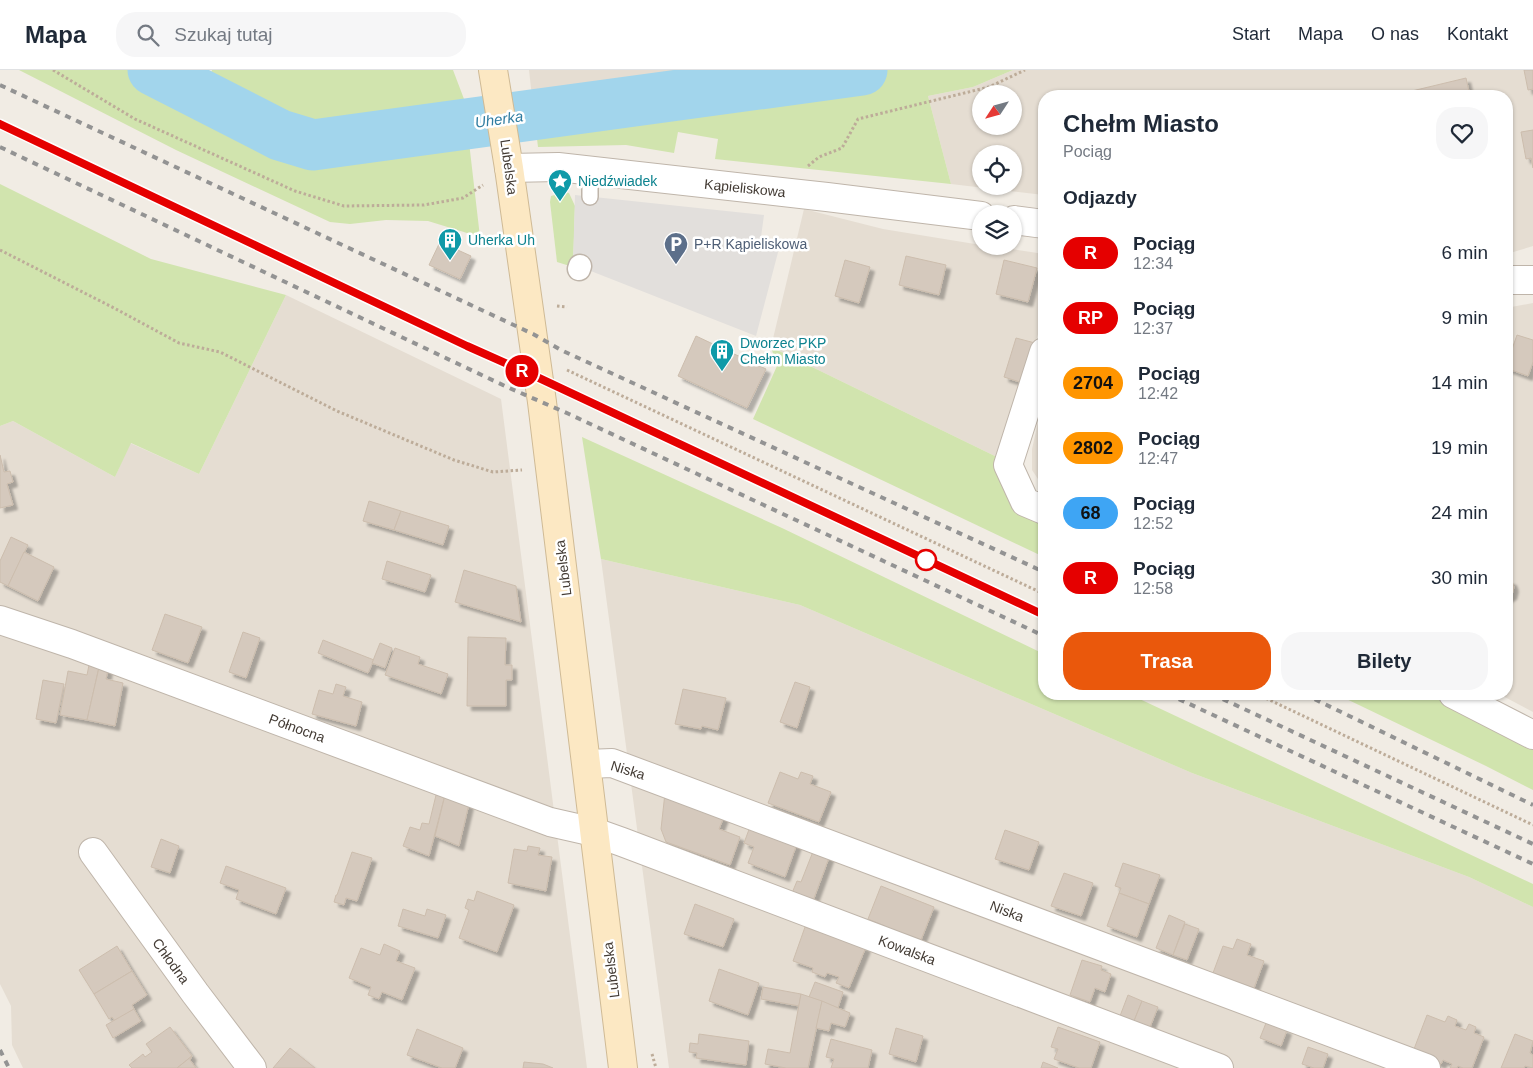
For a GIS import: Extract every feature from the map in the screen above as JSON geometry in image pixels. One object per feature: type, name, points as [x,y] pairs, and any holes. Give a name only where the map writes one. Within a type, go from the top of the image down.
[{"type":"main road","name":"Lubelska","points":[[495,81],[539,378],[623,1068]]},
{"type":"street","name":"Kąpieliskowa","points":[[507,157],[558,167],[590,184],[827,197],[972,215]]},
{"type":"street","points":[[1022,221],[1038,223]]},
{"type":"street","points":[[1513,280],[1533,280]]},
{"type":"street","points":[[1038,371],[1008,464],[1025,502],[1038,507]]},
{"type":"street","name":"Północna","points":[[0,620],[72,644],[550,822],[594,832]]},
{"type":"street","points":[[1465,700],[1533,735]]},
{"type":"street","name":"Niska","points":[[586,764],[612,763],[1426,1068]]},
{"type":"street","name":"Kowalska","points":[[594,832],[1218,1068]]},
{"type":"street","name":"Chłodna","points":[[93,852],[252,1068]]},
{"type":"path","points":[[53,70],[135,119],[295,191],[344,206],[424,204],[464,198],[507,157]]},
{"type":"path","points":[[801,171],[819,157],[842,148],[858,119],[989,87],[1025,70]]},
{"type":"path","points":[[0,250],[114,308],[179,344],[220,352],[336,411],[454,460],[493,472],[550,468]]},
{"type":"path","points":[[554,306],[566,307]]},
{"type":"path","points":[[563,368],[1038,591]]},
{"type":"path","points":[[1270,700],[1533,825]]},
{"type":"path","points":[[654,1060],[656,1068]]},
{"type":"shaded area","points":[[529,70],[785,70],[533,106]]},
{"type":"shaded area","points":[[1013,70],[1533,70],[1533,246],[1513,252],[1513,90],[1038,90],[1038,194],[1022,192],[1022,145],[972,145],[972,186],[951,184],[928,96],[972,87],[972,135],[1022,135],[1022,85],[978,85]]},
{"type":"shaded area","name":"P+R Kąpieliskowa","points":[[575,195],[764,215],[761,237],[781,241],[756,336],[573,264]]},
{"type":"shaded area","points":[[804,209],[883,229],[972,244],[972,255],[1022,255],[1022,251],[1038,253],[1038,334],[1001,459],[771,347]]},
{"type":"shaded area","points":[[286,295],[501,399],[587,1068],[23,1068],[12,1045],[11,1006],[0,984],[0,426],[13,421],[115,477],[130,443],[199,474]]},
{"type":"shaded area","points":[[1533,303],[1533,712],[1510,700],[1513,700],[1513,307]]},
{"type":"shaded area","points":[[1038,422],[1038,479],[1032,470],[1032,449]]},
{"type":"shaded area","points":[[601,559],[800,605],[1192,773],[1469,877],[1533,907],[1533,1068],[669,1068]]},
{"type":"green space","points":[[19,70],[194,70],[209,78],[212,70],[453,70],[464,99],[480,237],[428,221],[386,220],[350,224],[330,222],[176,150]]},
{"type":"green space","points":[[785,70],[1013,70],[978,85],[972,85],[972,87],[928,96],[951,184],[715,159],[718,139],[678,132],[674,153],[626,145],[538,147],[533,106]]},
{"type":"green space","points":[[0,184],[151,259],[286,295],[199,474],[131,443],[115,477],[13,421],[0,426]]},
{"type":"green space","points":[[565,192],[569,193],[575,206],[573,267],[557,262],[550,202],[551,196]]},
{"type":"green space","points":[[771,347],[1001,459],[1038,504],[1038,554],[753,419],[777,366]]},
{"type":"green space","points":[[582,437],[782,528],[1038,651],[1038,700],[1142,700],[1533,884],[1533,907],[1469,877],[1192,773],[800,605],[601,559]]},
{"type":"green space","points":[[1348,700],[1456,700],[1533,739],[1533,790]]},
{"type":"building","points":[[1524,70],[1533,70],[1533,89],[1528,90]]},
{"type":"building","points":[[1466,78],[1469,90],[1416,90]]},
{"type":"building","points":[[1533,130],[1533,168],[1531,158],[1526,159],[1521,132]]},
{"type":"building","name":"Uherka Uh","points":[[440,242],[471,256],[460,279],[429,265]]},
{"type":"building","points":[[906,256],[946,265],[939,295],[899,285]]},
{"type":"building","points":[[845,260],[870,267],[859,303],[835,296]]},
{"type":"building","points":[[1004,260],[1037,268],[1028,302],[996,294]]},
{"type":"building","points":[[1517,335],[1533,340],[1533,362],[1528,376],[1513,371],[1513,346]]},
{"type":"building","name":"Dworzec PKP Chełm Miasto","points":[[696,336],[766,369],[747,408],[678,376]]},
{"type":"building","points":[[1016,338],[1035,343],[1023,383],[1004,377]]},
{"type":"building","points":[[0,455],[4,472],[10,471],[13,482],[7,484],[13,505],[0,508]]},
{"type":"building","points":[[369,501],[401,511],[394,530],[363,521]]},
{"type":"building","points":[[401,511],[449,526],[443,545],[394,530]]},
{"type":"building","points":[[11,537],[28,545],[8,586],[0,582],[0,561]]},
{"type":"building","points":[[24,552],[54,567],[38,601],[8,586]]},
{"type":"building","points":[[387,561],[431,575],[425,592],[382,579]]},
{"type":"building","points":[[464,570],[516,586],[521,622],[455,602]]},
{"type":"building","points":[[165,614],[202,627],[188,663],[152,650]]},
{"type":"building","points":[[243,632],[260,638],[246,678],[229,672]]},
{"type":"building","points":[[468,637],[506,638],[505,665],[512,665],[512,680],[506,680],[506,706],[467,706]]},
{"type":"building","points":[[323,640],[374,660],[368,673],[318,653]]},
{"type":"building","points":[[380,643],[392,648],[385,668],[372,663]]},
{"type":"building","points":[[395,648],[420,657],[418,664],[448,674],[441,694],[385,675]]},
{"type":"building","points":[[90,660],[100,663],[87,720],[60,715],[68,671],[87,675]]},
{"type":"building","points":[[100,663],[109,665],[106,679],[123,683],[115,726],[87,720]]},
{"type":"building","points":[[43,680],[64,684],[56,723],[36,719]]},
{"type":"building","points":[[795,682],[810,687],[797,728],[780,722]]},
{"type":"building","points":[[336,684],[346,687],[343,696],[362,702],[356,726],[312,714],[319,690],[333,694]]},
{"type":"building","points":[[683,689],[726,698],[718,730],[702,726],[701,729],[675,724]]},
{"type":"building","points":[[780,772],[798,779],[801,772],[813,776],[810,784],[831,792],[819,822],[768,803]]},
{"type":"building","points":[[437,791],[445,795],[429,856],[403,846],[410,827],[420,830],[422,823],[429,824]]},
{"type":"building","points":[[665,793],[725,814],[719,829],[740,837],[730,865],[666,842],[661,829]]},
{"type":"building","points":[[445,795],[469,804],[459,846],[435,836]]},
{"type":"building","points":[[751,824],[798,841],[785,877],[748,863],[754,847],[744,843]]},
{"type":"building","points":[[1005,830],[1039,842],[1029,870],[995,859]]},
{"type":"building","points":[[161,839],[179,846],[170,873],[151,867]]},
{"type":"building","points":[[528,846],[540,848],[538,855],[552,857],[546,891],[508,883],[514,849],[527,851]]},
{"type":"building","points":[[814,849],[830,855],[813,901],[792,893],[797,881],[801,882]]},
{"type":"building","points":[[352,852],[372,858],[357,901],[346,898],[344,905],[334,902]]},
{"type":"building","points":[[1123,863],[1160,875],[1149,904],[1119,893],[1121,888],[1115,886]]},
{"type":"building","points":[[226,866],[286,888],[276,914],[236,899],[239,890],[220,883]]},
{"type":"building","points":[[1064,873],[1093,883],[1081,916],[1051,906]]},
{"type":"building","points":[[881,886],[934,907],[921,940],[905,934],[904,937],[884,930],[885,926],[868,919]]},
{"type":"building","points":[[477,891],[514,905],[497,952],[459,938],[469,910],[465,908],[468,899],[474,901]]},
{"type":"building","points":[[1119,893],[1149,904],[1137,937],[1107,926]]},
{"type":"building","points":[[695,904],[734,919],[723,947],[684,934]]},
{"type":"building","points":[[403,909],[425,916],[427,909],[446,915],[438,938],[398,926]]},
{"type":"building","points":[[1169,915],[1185,922],[1173,955],[1156,948]]},
{"type":"building","points":[[1185,924],[1199,929],[1187,960],[1173,955]]},
{"type":"building","points":[[805,927],[866,947],[849,988],[836,983],[839,977],[827,973],[825,977],[812,972],[813,968],[793,961]]},
{"type":"building","points":[[1237,939],[1251,944],[1247,955],[1264,961],[1254,988],[1213,973],[1223,946],[1233,949]]},
{"type":"building","points":[[384,944],[400,951],[396,961],[415,968],[402,1000],[382,992],[379,999],[368,995],[371,987],[349,978],[361,948],[380,955]]},
{"type":"building","points":[[117,946],[132,971],[94,994],[79,970]]},
{"type":"building","points":[[1082,960],[1102,966],[1101,970],[1111,974],[1105,992],[1095,988],[1090,1002],[1070,995]]},
{"type":"building","points":[[719,969],[759,983],[748,1015],[709,1001]]},
{"type":"building","points":[[132,971],[147,995],[132,1005],[134,1009],[115,1021],[112,1017],[109,1019],[94,994]]},
{"type":"building","points":[[815,982],[843,992],[838,1008],[809,997]]},
{"type":"building","points":[[763,987],[801,994],[799,1006],[761,999]]},
{"type":"building","points":[[801,994],[822,1001],[808,1068],[786,1068],[765,1064],[768,1049],[790,1053]]},
{"type":"building","points":[[1128,995],[1142,1001],[1134,1021],[1120,1016]]},
{"type":"building","points":[[822,1001],[850,1013],[845,1027],[831,1023],[829,1031],[816,1028]]},
{"type":"building","points":[[1142,1001],[1158,1007],[1150,1027],[1134,1021]]},
{"type":"building","points":[[134,1009],[141,1021],[113,1038],[106,1025]]},
{"type":"building","points":[[1427,1015],[1445,1022],[1448,1016],[1457,1020],[1455,1026],[1466,1030],[1469,1024],[1476,1027],[1474,1033],[1484,1037],[1472,1068],[1458,1066],[1457,1068],[1450,1068],[1452,1064],[1443,1060],[1441,1064],[1425,1057],[1414,1049]]},
{"type":"building","points":[[1266,1023],[1287,1030],[1281,1046],[1260,1038]]},
{"type":"building","points":[[170,1027],[192,1056],[177,1068],[132,1068],[129,1065],[143,1054],[145,1057],[152,1052],[146,1044]]},
{"type":"building","points":[[1058,1027],[1100,1042],[1091,1068],[1079,1068],[1054,1059],[1058,1049],[1051,1047]]},
{"type":"building","points":[[896,1028],[923,1036],[916,1062],[889,1054]]},
{"type":"building","points":[[417,1029],[463,1048],[455,1068],[442,1068],[407,1055]]},
{"type":"building","points":[[699,1034],[749,1041],[746,1065],[696,1058],[697,1053],[689,1052],[690,1043],[698,1044]]},
{"type":"building","points":[[1515,1034],[1533,1041],[1530,1053],[1533,1055],[1533,1068],[1525,1066],[1524,1068],[1501,1068]]},
{"type":"building","points":[[831,1039],[872,1050],[868,1068],[831,1068],[834,1059],[826,1057]]},
{"type":"building","points":[[1308,1047],[1328,1054],[1323,1068],[1314,1068],[1302,1064]]},
{"type":"building","points":[[290,1048],[315,1068],[273,1068]]},
{"type":"building","points":[[192,1056],[190,1060],[196,1068],[177,1068]]},
{"type":"building","points":[[524,1062],[543,1064],[553,1068],[523,1068]]},
{"type":"building","points":[[1043,1062],[1058,1068],[1041,1068]]},
{"type":"waterway","name":"Uherka","points":[[153,70],[280,135],[313,145],[862,70]]},
{"type":"railway","points":[[0,85],[533,334],[561,350],[1038,569]]},
{"type":"railway","points":[[0,125],[467,346],[1038,612]]},
{"type":"railway","points":[[0,147],[507,387],[569,414],[1038,633]]},
{"type":"railway","points":[[1181,700],[1533,864]]},
{"type":"railway","points":[[1225,700],[1533,844]]},
{"type":"railway","points":[[1316,700],[1533,805]]},
{"type":"railway","points":[[0,1050],[9,1068]]},
{"type":"train","name":"R","points":[[0,124],[29,140],[1038,612]]},
{"type":"place","name":"Niedźwiadek","points":[[560,202]]},
{"type":"place","name":"Uherka Uh","points":[[450,261]]},
{"type":"place","name":"P+R Kąpieliskowa","points":[[676,265]]},
{"type":"place","name":"Dworzec PKP Chełm Miasto","points":[[722,372]]}]
